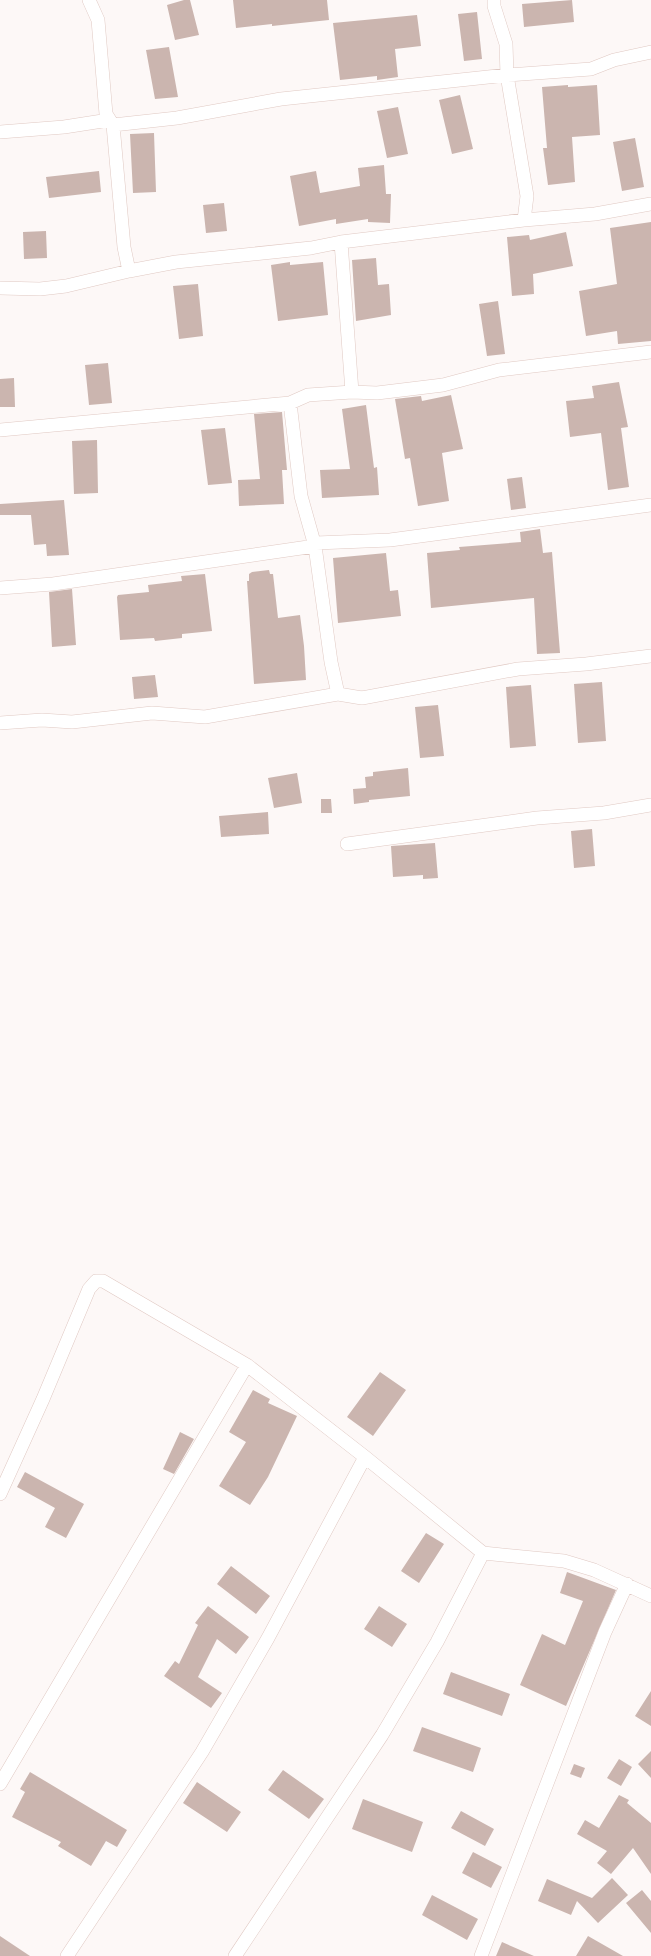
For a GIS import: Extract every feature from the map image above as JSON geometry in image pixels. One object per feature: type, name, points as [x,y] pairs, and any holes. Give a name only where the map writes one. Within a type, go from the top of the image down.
[{"type":"street","points":[[89,0],[98,20],[106,114],[111,122],[124,248],[129,271]]},
{"type":"street","points":[[494,0],[494,6],[506,44],[507,75],[527,196],[524,220]]},
{"type":"street","points":[[0,132],[111,122],[177,118],[281,99],[507,75],[591,69],[614,60],[651,52]]},
{"type":"street","points":[[0,288],[40,289],[66,286],[129,271],[176,262],[311,248],[341,242],[524,220],[595,214],[651,204]]},
{"type":"street","points":[[341,242],[352,392]]},
{"type":"street","points":[[0,430],[290,403],[308,395],[352,392],[377,393],[443,385],[499,370],[651,352]]},
{"type":"street","points":[[290,403],[302,496],[316,545],[331,662],[338,694]]},
{"type":"street","points":[[0,588],[53,584],[316,545],[390,540],[651,505]]},
{"type":"street","points":[[0,723],[42,720],[72,722],[152,713],[205,717],[338,694],[362,698],[518,669],[586,664],[651,656]]},
{"type":"street","points":[[347,844],[537,818],[651,806]]},
{"type":"street","points":[[0,1494],[43,1399],[89,1290],[96,1281],[106,1282],[247,1366],[365,1457],[483,1553],[564,1561],[594,1570],[628,1584],[651,1596]]},
{"type":"street","points":[[0,1784],[247,1366]]},
{"type":"street","points":[[67,1956],[202,1752],[268,1638],[365,1457]]},
{"type":"street","points":[[235,1956],[382,1735],[437,1642],[483,1553]]},
{"type":"street","points":[[481,1956],[605,1632],[628,1584]]},
{"type":"building","points":[[184,0],[190,0],[199,35],[175,40],[167,5]]},
{"type":"building","points":[[233,0],[327,0],[329,20],[236,28]]},
{"type":"building","points":[[572,0],[574,22],[524,27],[522,4]]},
{"type":"building","points":[[477,12],[482,59],[464,61],[458,14]]},
{"type":"building","points":[[417,15],[421,46],[395,49],[398,77],[377,80],[377,76],[340,80],[333,23]]},
{"type":"building","points":[[169,47],[178,97],[155,99],[146,50]]},
{"type":"building","points":[[568,85],[568,87],[597,85],[600,135],[572,137],[575,182],[548,185],[543,148],[547,148],[542,87]]},
{"type":"building","points":[[460,95],[473,149],[452,154],[439,100]]},
{"type":"building","points":[[398,107],[408,154],[387,158],[377,111]]},
{"type":"building","points":[[154,133],[156,192],[133,193],[130,134]]},
{"type":"building","points":[[635,138],[644,187],[622,191],[613,142]]},
{"type":"building","points":[[384,165],[386,194],[391,194],[390,223],[368,222],[368,219],[336,224],[336,219],[299,226],[290,176],[316,171],[320,193],[360,186],[358,168]]},
{"type":"building","points":[[99,171],[101,192],[49,198],[46,177]]},
{"type":"building","points":[[224,203],[227,231],[206,233],[203,205]]},
{"type":"building","points":[[651,222],[651,341],[618,344],[617,331],[586,336],[579,291],[617,284],[610,228]]},
{"type":"building","points":[[46,231],[47,258],[24,259],[23,232]]},
{"type":"building","points":[[566,232],[573,266],[533,274],[534,294],[512,296],[507,237],[529,235],[530,240]]},
{"type":"building","points":[[376,258],[378,285],[389,284],[391,315],[356,321],[352,260]]},
{"type":"building","points":[[290,262],[290,265],[323,262],[328,315],[278,321],[271,265]]},
{"type":"building","points":[[198,284],[203,336],[179,339],[173,286]]},
{"type":"building","points":[[498,301],[505,354],[487,356],[479,304]]},
{"type":"building","points":[[108,363],[112,403],[89,405],[85,365]]},
{"type":"building","points":[[14,378],[15,407],[0,407],[0,379]]},
{"type":"building","points":[[619,382],[628,427],[621,428],[629,487],[608,490],[601,433],[570,437],[566,401],[594,398],[592,386]]},
{"type":"building","points":[[451,395],[463,449],[442,453],[449,501],[418,506],[410,458],[405,459],[395,399],[421,396],[422,401]]},
{"type":"building","points":[[366,405],[374,468],[377,467],[379,495],[322,498],[320,470],[350,469],[342,409]]},
{"type":"building","points":[[282,412],[287,470],[282,470],[284,504],[239,506],[238,480],[260,479],[254,414]]},
{"type":"building","points":[[225,428],[232,483],[208,485],[201,430]]},
{"type":"building","points":[[97,440],[98,493],[74,494],[72,441]]},
{"type":"building","points":[[522,477],[526,508],[511,510],[507,479]]},
{"type":"building","points":[[64,500],[69,555],[47,556],[46,544],[34,545],[31,515],[0,515],[0,504]]},
{"type":"building","points":[[540,529],[543,553],[552,552],[560,653],[537,654],[534,598],[431,608],[427,553],[460,550],[459,547],[521,542],[520,532]]},
{"type":"building","points":[[386,553],[390,591],[398,590],[401,616],[338,623],[333,558]]},
{"type":"building","points":[[269,570],[270,574],[273,574],[278,618],[300,615],[306,680],[254,684],[247,581],[249,581],[249,574],[252,572]]},
{"type":"building","points":[[205,574],[212,631],[182,634],[182,638],[155,641],[154,638],[120,640],[118,595],[149,592],[148,585],[182,581],[181,576]]},
{"type":"building","points":[[72,589],[76,645],[52,647],[49,592]]},
{"type":"building","points":[[155,675],[158,697],[134,699],[132,677]]},
{"type":"building","points":[[602,682],[606,741],[578,743],[574,684]]},
{"type":"building","points":[[531,685],[536,746],[510,748],[506,687]]},
{"type":"building","points":[[438,705],[444,756],[420,758],[415,707]]},
{"type":"building","points":[[408,768],[410,796],[369,800],[369,802],[354,804],[353,789],[366,788],[365,777],[373,776],[373,772]]},
{"type":"building","points":[[297,773],[302,803],[274,808],[268,778]]},
{"type":"building","points":[[321,799],[331,799],[332,813],[321,813]]},
{"type":"building","points":[[268,812],[269,834],[221,837],[219,816]]},
{"type":"building","points":[[592,829],[595,866],[574,868],[571,831]]},
{"type":"building","points":[[435,843],[438,878],[423,879],[423,875],[393,877],[391,846]]},
{"type":"building","points":[[380,1372],[406,1390],[373,1436],[347,1417]]},
{"type":"building","points":[[253,1390],[270,1399],[268,1403],[297,1416],[268,1477],[250,1505],[219,1486],[246,1442],[229,1432]]},
{"type":"building","points":[[180,1432],[194,1439],[174,1474],[163,1469]]},
{"type":"building","points":[[25,1472],[84,1504],[66,1538],[45,1527],[55,1508],[17,1487]]},
{"type":"building","points":[[426,1533],[444,1544],[419,1583],[401,1571]]},
{"type":"building","points":[[231,1566],[270,1596],[256,1614],[217,1584]]},
{"type":"building","points":[[567,1572],[616,1590],[566,1706],[520,1685],[542,1634],[565,1645],[583,1601],[560,1593]]},
{"type":"building","points":[[208,1606],[249,1637],[236,1654],[217,1639],[198,1677],[222,1693],[211,1708],[164,1676],[175,1661],[179,1664],[198,1625],[195,1623]]},
{"type":"building","points":[[379,1606],[407,1624],[392,1647],[364,1629]]},
{"type":"building","points":[[451,1672],[510,1694],[502,1716],[443,1694]]},
{"type":"building","points":[[651,1691],[651,1726],[635,1716]]},
{"type":"building","points":[[422,1727],[481,1748],[473,1772],[413,1751]]},
{"type":"building","points":[[651,1751],[651,1778],[638,1764]]},
{"type":"building","points":[[619,1759],[632,1767],[621,1786],[607,1778]]},
{"type":"building","points":[[574,1764],[585,1768],[581,1778],[570,1774]]},
{"type":"building","points":[[283,1770],[324,1799],[309,1819],[268,1790]]},
{"type":"building","points":[[30,1772],[127,1830],[117,1847],[106,1841],[91,1866],[58,1846],[61,1842],[12,1817],[25,1792],[20,1789]]},
{"type":"building","points":[[197,1782],[241,1812],[227,1832],[183,1803]]},
{"type":"building","points":[[619,1795],[629,1800],[627,1803],[651,1823],[651,1874],[633,1848],[611,1874],[597,1863],[607,1851],[577,1834],[585,1820],[599,1828]]},
{"type":"building","points":[[363,1799],[423,1822],[412,1852],[352,1829]]},
{"type":"building","points":[[461,1811],[494,1829],[485,1846],[451,1828]]},
{"type":"building","points":[[473,1852],[502,1867],[491,1888],[462,1873]]},
{"type":"building","points":[[612,1878],[628,1895],[598,1923],[577,1901],[571,1915],[538,1901],[547,1879],[592,1898]]},
{"type":"building","points":[[642,1890],[651,1901],[651,1933],[626,1903]]},
{"type":"building","points":[[432,1895],[478,1919],[467,1940],[422,1915]]},
{"type":"building","points":[[0,1936],[30,1956],[0,1956]]},
{"type":"building","points":[[588,1936],[623,1956],[576,1956]]},
{"type":"building","points":[[502,1942],[534,1956],[496,1956]]}]
